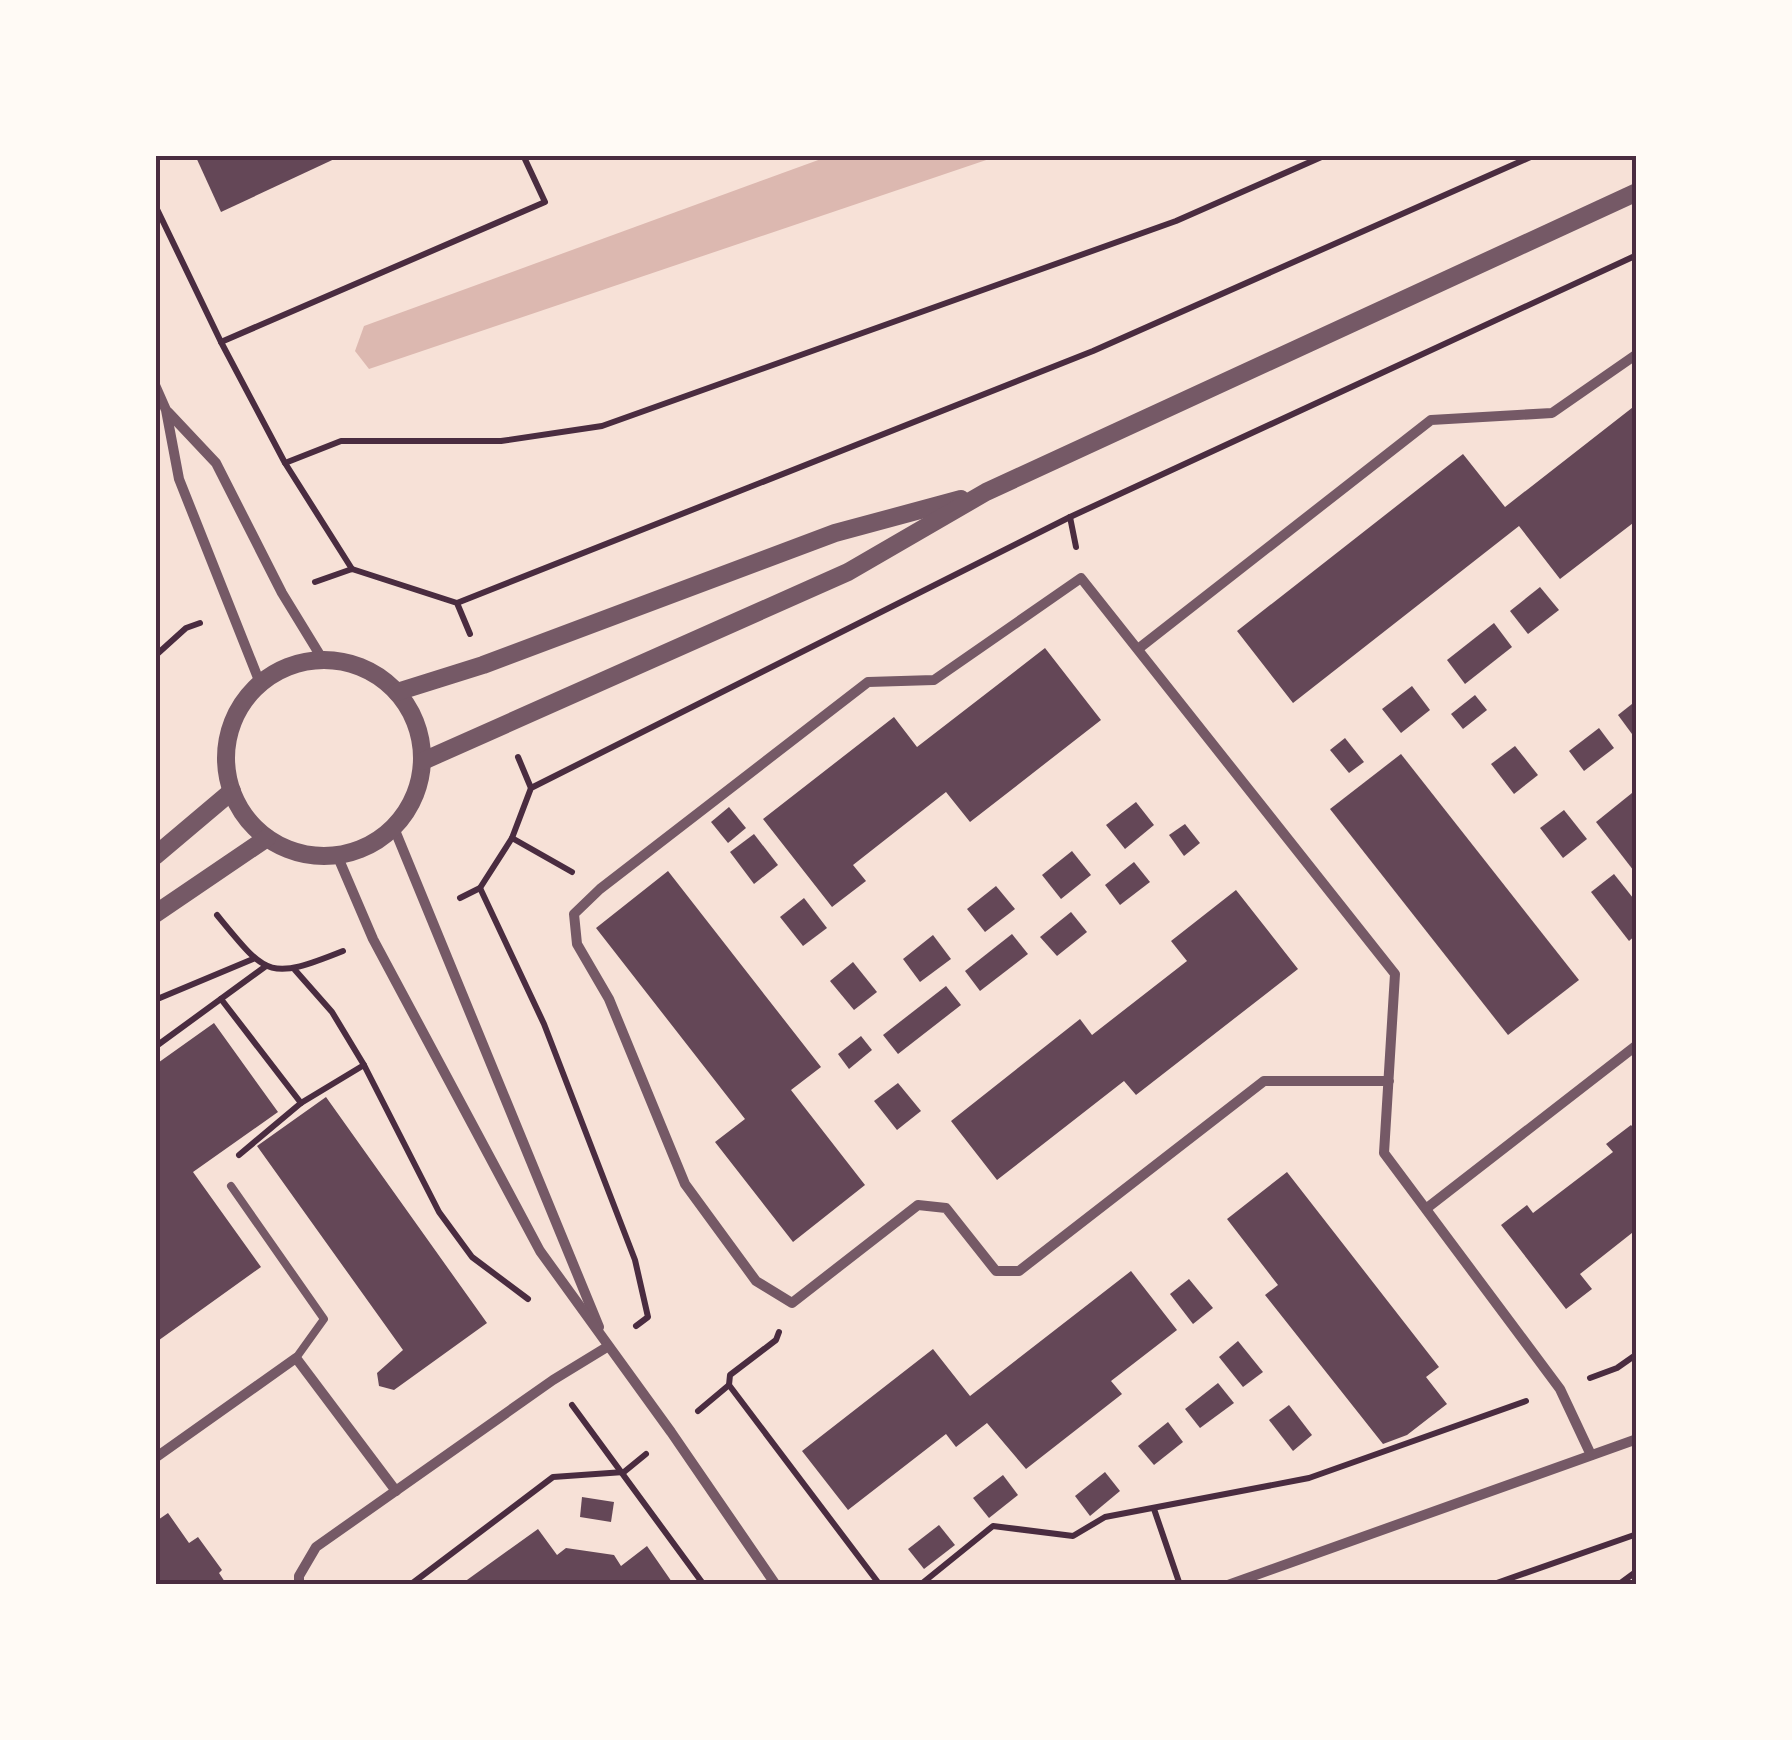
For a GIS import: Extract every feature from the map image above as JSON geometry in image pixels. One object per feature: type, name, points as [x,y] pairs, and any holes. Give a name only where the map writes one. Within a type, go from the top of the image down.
[{"type":"street","points":[[423,761],[848,572],[986,492],[1637,192]]},
{"type":"street","points":[[1138,650],[1431,420],[1552,414],[1637,354]]},
{"type":"street","points":[[155,385],[166,410],[179,480],[260,684]]},
{"type":"street","points":[[166,410],[216,463],[282,593],[323,660]]},
{"type":"street","points":[[397,692],[483,665],[835,533],[986,492]]},
{"type":"street","points":[[1388,1081],[1264,1081],[1020,1271],[996,1272],[946,1208],[918,1205],[792,1303],[756,1281],[684,1184],[609,1000],[576,944],[574,914],[600,888],[868,682],[934,680],[1081,578],[1395,974],[1384,1154],[1560,1390],[1591,1455]]},
{"type":"street","points":[[323,660],[363,667],[397,692],[412,712],[423,761],[419,786],[394,828],[377,841],[337,855],[312,856],[267,838],[240,810],[232,791],[226,753],[236,714],[260,684],[300,663],[323,660]]},
{"type":"street","points":[[155,856],[232,791]]},
{"type":"street","points":[[394,828],[607,1347]]},
{"type":"street","points":[[155,914],[267,838]]},
{"type":"street","points":[[337,855],[373,939],[540,1251],[776,1585]]},
{"type":"street","points":[[1427,1208],[1637,1045]]},
{"type":"street","points":[[298,1585],[316,1547],[553,1380],[607,1347]]},
{"type":"street","points":[[155,1458],[296,1358],[396,1490]]},
{"type":"street","points":[[1228,1585],[1637,1439]]},
{"type":"lane","points":[[232,1186],[324,1319],[296,1358]]},
{"type":"path","points":[[221,342],[545,202],[523,155]]},
{"type":"path","points":[[285,463],[341,441],[501,441],[602,426],[1176,221],[1326,155]]},
{"type":"path","points":[[458,603],[1093,352],[1534,155]]},
{"type":"path","points":[[155,205],[285,463],[352,569]]},
{"type":"path","points":[[531,788],[1070,517],[1637,255]]},
{"type":"path","points":[[512,838],[600,888]]},
{"type":"path","points":[[480,888],[544,1024],[635,1260],[648,1317],[607,1347]]},
{"type":"path","points":[[155,1000],[253,959]]},
{"type":"path","points":[[155,1047],[266,966]]},
{"type":"path","points":[[295,970],[332,1012],[364,1065],[439,1212],[472,1257],[539,1307]]},
{"type":"path","points":[[221,1000],[301,1103]]},
{"type":"path","points":[[232,1186],[231,1162],[301,1103],[364,1065]]},
{"type":"path","points":[[792,1303],[776,1340],[730,1374],[729,1385],[880,1585]]},
{"type":"path","points":[[920,1585],[993,1526],[1073,1536],[1105,1516],[1310,1478],[1560,1390],[1617,1368],[1637,1354]]},
{"type":"path","points":[[553,1380],[704,1585]]},
{"type":"path","points":[[410,1585],[554,1477],[624,1472],[729,1385]]},
{"type":"path","points":[[1154,1509],[1180,1585]]},
{"type":"path","points":[[1490,1585],[1637,1534]]},
{"type":"path","points":[[1618,1585],[1637,1571]]},
{"type":"shaded area","points":[[832,155],[1001,155],[369,369],[355,351],[364,326]]},
{"type":"building","points":[[195,155],[343,155],[221,212]]},
{"type":"building","points":[[1637,404],[1637,520],[1560,579],[1519,526],[1293,703],[1237,631],[1463,454],[1505,507]]},
{"type":"building","points":[[1540,587],[1559,610],[1528,634],[1510,611]]},
{"type":"building","points":[[1494,623],[1512,647],[1465,684],[1447,660]]},
{"type":"building","points":[[1045,648],[1101,720],[970,822],[946,792],[853,865],[866,881],[832,907],[763,819],[894,717],[917,747]]},
{"type":"building","points":[[1412,686],[1430,710],[1401,733],[1382,709]]},
{"type":"building","points":[[1475,695],[1487,710],[1463,729],[1451,714]]},
{"type":"building","points":[[1637,700],[1637,730],[1632,734],[1618,715]]},
{"type":"building","points":[[1599,728],[1614,748],[1584,771],[1569,751]]},
{"type":"building","points":[[1345,738],[1364,762],[1349,773],[1330,750]]},
{"type":"building","points":[[1515,746],[1538,775],[1514,794],[1491,764]]},
{"type":"building","points":[[1401,754],[1579,980],[1508,1035],[1330,809]]},
{"type":"building","points":[[1637,789],[1637,875],[1596,822]]},
{"type":"building","points":[[1136,802],[1154,825],[1125,849],[1106,825]]},
{"type":"building","points":[[729,807],[746,828],[728,843],[711,822]]},
{"type":"building","points":[[1564,810],[1587,839],[1563,858],[1540,828]]},
{"type":"building","points":[[1185,824],[1200,843],[1184,856],[1169,835]]},
{"type":"building","points":[[754,834],[778,865],[754,884],[730,852]]},
{"type":"building","points":[[1072,851],[1091,875],[1061,899],[1042,875]]},
{"type":"building","points":[[1134,862],[1150,882],[1120,905],[1105,885]]},
{"type":"building","points":[[668,871],[821,1067],[791,1090],[865,1185],[793,1242],[715,1142],[745,1119],[596,928]]},
{"type":"building","points":[[1614,874],[1637,903],[1637,934],[1629,941],[1591,892]]},
{"type":"building","points":[[996,886],[1015,909],[985,932],[967,909]]},
{"type":"building","points":[[1236,890],[1298,969],[1136,1095],[1124,1081],[997,1180],[951,1121],[1080,1019],[1092,1035],[1187,961],[1171,941]]},
{"type":"building","points":[[804,898],[827,928],[803,946],[780,917]]},
{"type":"building","points":[[1071,912],[1087,932],[1057,956],[1040,937]]},
{"type":"building","points":[[1012,934],[1028,954],[980,991],[965,971]]},
{"type":"building","points":[[933,935],[951,959],[920,982],[903,959]]},
{"type":"building","points":[[853,962],[877,992],[854,1010],[830,981]]},
{"type":"building","points":[[946,986],[961,1005],[898,1054],[883,1035]]},
{"type":"building","points":[[214,1023],[278,1112],[193,1172],[261,1267],[155,1343],[155,1065]]},
{"type":"building","points":[[861,1036],[872,1050],[849,1069],[838,1054]]},
{"type":"building","points":[[898,1083],[921,1111],[897,1130],[874,1101]]},
{"type":"building","points":[[326,1097],[487,1323],[394,1390],[379,1386],[377,1373],[403,1350],[257,1146]]},
{"type":"building","points":[[1631,1125],[1637,1132],[1637,1229],[1580,1274],[1592,1289],[1566,1309],[1501,1225],[1527,1205],[1533,1213],[1613,1152],[1606,1144]]},
{"type":"building","points":[[1287,1172],[1439,1367],[1426,1377],[1447,1404],[1407,1435],[1383,1444],[1265,1295],[1278,1285],[1227,1219]]},
{"type":"building","points":[[1131,1271],[1177,1330],[1111,1381],[1122,1394],[1026,1469],[987,1423],[956,1447],[946,1434],[848,1510],[802,1451],[933,1349],[970,1396]]},
{"type":"building","points":[[1189,1279],[1213,1308],[1193,1324],[1170,1294]]},
{"type":"building","points":[[1238,1341],[1263,1372],[1243,1387],[1219,1357]]},
{"type":"building","points":[[1218,1383],[1234,1403],[1200,1428],[1185,1409]]},
{"type":"building","points":[[1289,1405],[1312,1435],[1293,1451],[1269,1420]]},
{"type":"building","points":[[1168,1422],[1183,1442],[1154,1465],[1138,1446]]},
{"type":"building","points":[[1105,1472],[1120,1491],[1090,1516],[1075,1496]]},
{"type":"building","points":[[1003,1475],[1018,1495],[989,1518],[973,1498]]},
{"type":"building","points":[[582,1497],[614,1502],[611,1522],[580,1517]]},
{"type":"building","points":[[168,1513],[189,1543],[198,1537],[222,1570],[219,1573],[227,1585],[155,1585],[155,1522]]},
{"type":"building","points":[[939,1525],[955,1545],[924,1569],[908,1549]]},
{"type":"building","points":[[538,1529],[557,1555],[566,1548],[614,1555],[621,1566],[647,1546],[674,1585],[460,1585]]}]
